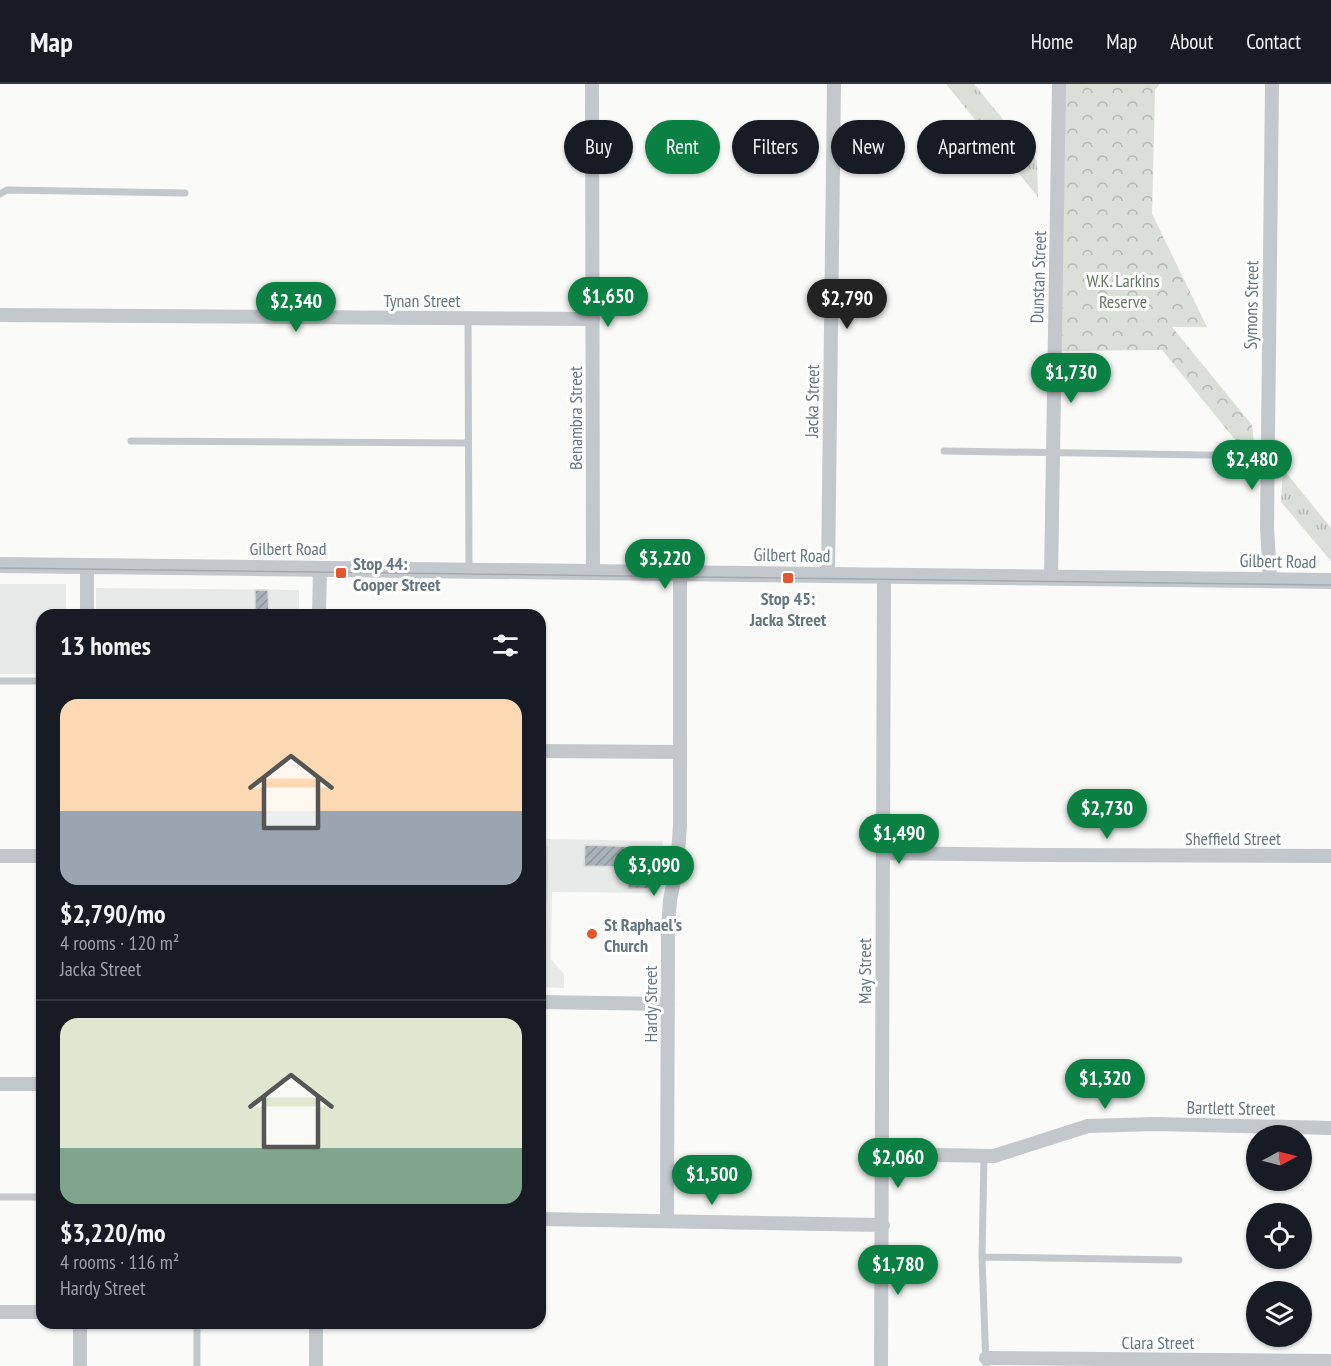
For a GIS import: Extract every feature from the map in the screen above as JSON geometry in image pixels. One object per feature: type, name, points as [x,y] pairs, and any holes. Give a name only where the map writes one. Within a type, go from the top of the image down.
[{"type":"street","name":"Benambra Street","points":[[592,84],[593,572]]},
{"type":"street","name":"Jacka Street","points":[[828,575],[834,84]]},
{"type":"street","name":"Dunstan Street","points":[[1051,578],[1059,84]]},
{"type":"street","name":"Symons Street","points":[[1266,580],[1262,560],[1267,527],[1272,84]]},
{"type":"street","name":"Tynan Street","points":[[0,315],[593,319]]},
{"type":"street","name":"Gilbert Road","points":[[0,565],[1331,581]]},
{"type":"street","points":[[87,566],[87,609]]},
{"type":"street","points":[[319,609],[320,568]]},
{"type":"street","name":"Hardy Street","points":[[667,1221],[670,900],[677,867],[680,826],[680,573]]},
{"type":"street","name":"May Street","points":[[881,1366],[884,576]]},
{"type":"street","points":[[546,752],[680,752]]},
{"type":"street","name":"Sheffield Street","points":[[883,853],[1331,856]]},
{"type":"street","points":[[0,856],[36,856]]},
{"type":"street","points":[[546,1002],[668,1004]]},
{"type":"street","points":[[0,1084],[36,1084]]},
{"type":"street","name":"Bartlett Street","points":[[882,1154],[985,1154],[994,1156],[1088,1126],[1155,1124],[1331,1128]]},
{"type":"street","points":[[546,1219],[883,1225]]},
{"type":"street","points":[[0,1312],[36,1312]]},
{"type":"street","points":[[80,1329],[80,1366]]},
{"type":"street","points":[[316,1329],[316,1366]]},
{"type":"street","name":"Clara Street","points":[[986,1362],[1331,1361]]},
{"type":"lane","points":[[0,194],[7,190],[185,193]]},
{"type":"lane","points":[[468,318],[469,570]]},
{"type":"lane","points":[[131,441],[468,443]]},
{"type":"lane","points":[[944,451],[1268,456]]},
{"type":"lane","points":[[0,681],[36,681]]},
{"type":"lane","points":[[985,1154],[982,1257],[986,1362]]},
{"type":"lane","points":[[0,1197],[36,1197]]},
{"type":"lane","points":[[982,1257],[1179,1260]]},
{"type":"lane","points":[[197,1329],[197,1366]]},
{"type":"shaded area","points":[[0,584],[66,584],[66,609],[36,609],[36,674],[0,674]]},
{"type":"shaded area","points":[[96,588],[299,590],[299,609],[96,609]]},
{"type":"shaded area","points":[[546,839],[663,841],[654,893],[552,892],[551,959],[564,974],[564,988],[546,987]]},
{"type":"green space","points":[[946,84],[974,84],[1003,120],[975,120]]},
{"type":"green space","name":"W.K. Larkins Reserve","points":[[1065,84],[1160,84],[1155,90],[1152,214],[1207,327],[1172,327],[1252,425],[1255,453],[1246,453],[1162,350],[1060,351]]},
{"type":"green space","points":[[1036,160],[1037,161],[1038,197],[1019,174],[1036,174]]},
{"type":"green space","points":[[1283,469],[1331,528],[1331,561],[1281,502]]},
{"type":"green space","points":[[546,847],[548,847],[547,903]]},
{"type":"building","points":[[255,590],[268,590],[269,609],[255,609]]},
{"type":"building","points":[[585,845],[651,847],[650,889],[628,888],[628,867],[584,866]]},
{"type":"tram line","points":[[0,568],[1331,585]]},
{"type":"place","name":"Stop 44: Cooper Street","points":[[341,573]]},
{"type":"place","name":"Stop 45: Jacka Street","points":[[788,578]]},
{"type":"place","name":"St Raphael's Church","points":[[592,934]]}]
